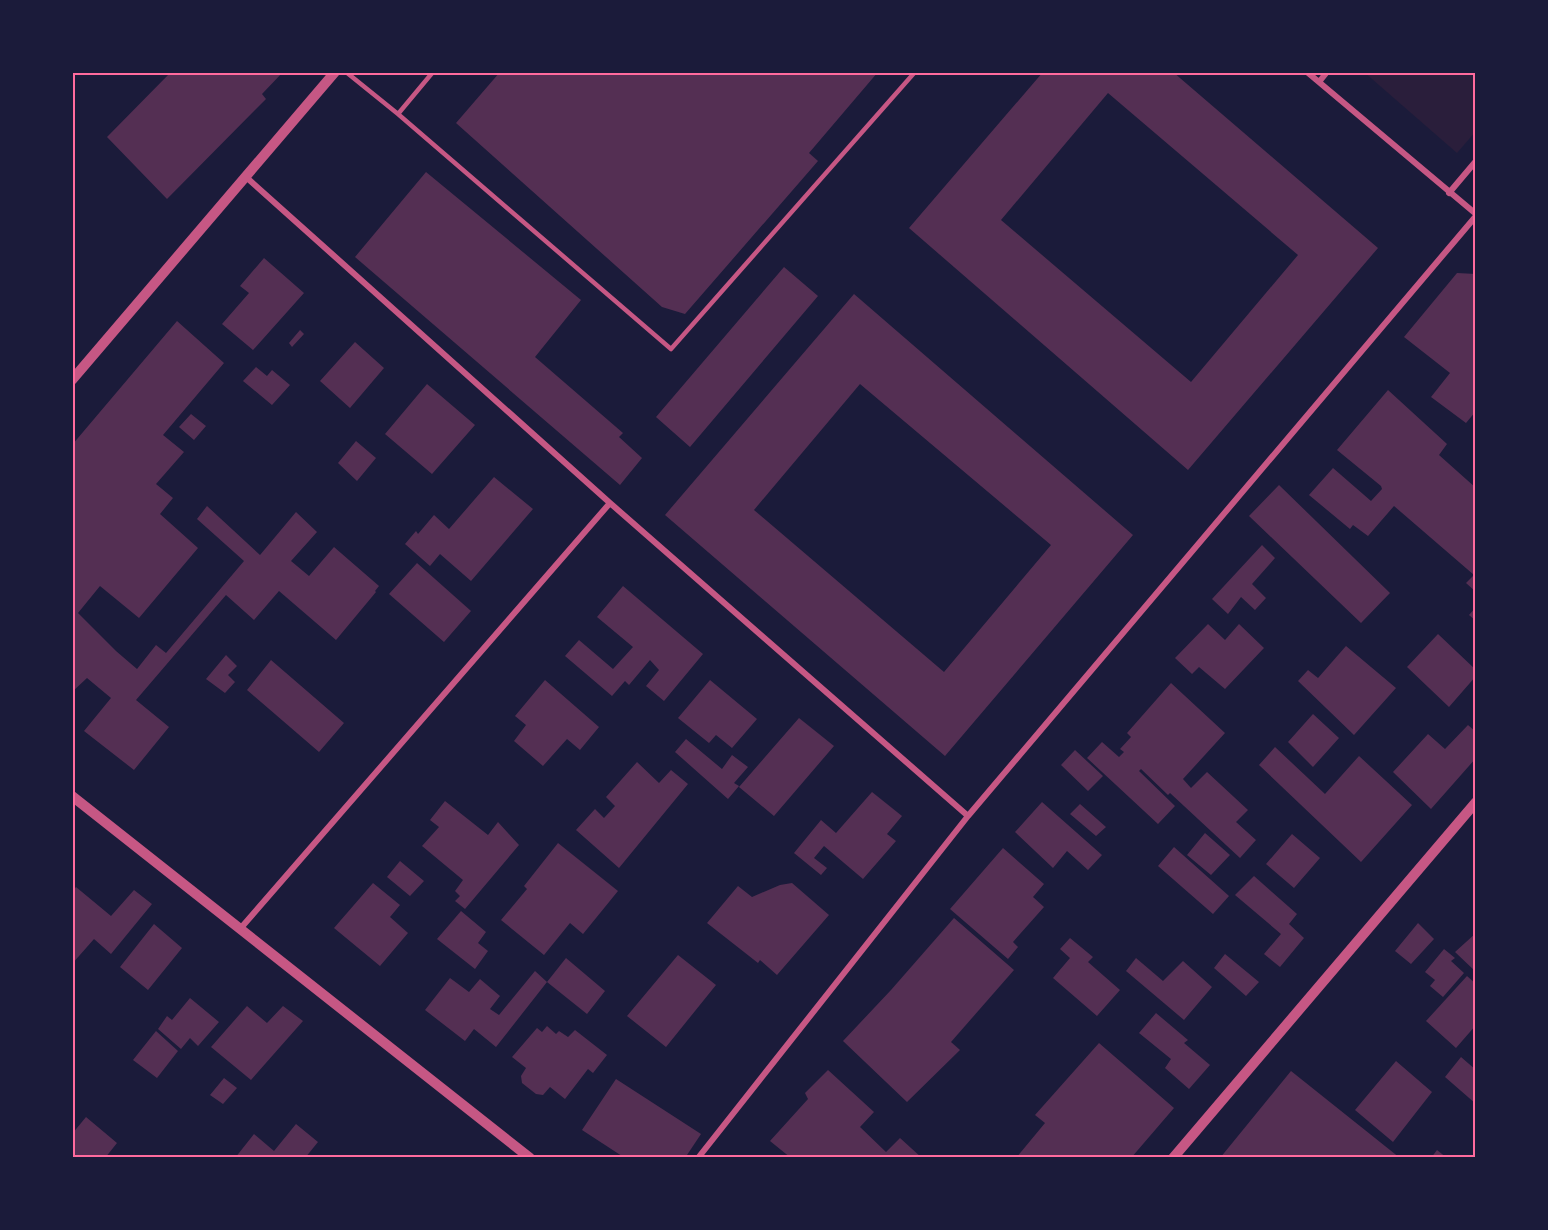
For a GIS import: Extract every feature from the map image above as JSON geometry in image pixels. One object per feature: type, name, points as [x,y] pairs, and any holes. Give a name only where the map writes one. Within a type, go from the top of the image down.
[{"type":"street","points":[[72,380],[335,72]]},
{"type":"street","points":[[698,1158],[968,816],[1476,215],[1307,72]]},
{"type":"street","points":[[1319,82],[1327,72]]},
{"type":"street","points":[[1449,193],[1476,160]]},
{"type":"street","points":[[246,177],[610,503],[968,816]]},
{"type":"street","points":[[239,929],[610,503]]},
{"type":"street","points":[[72,796],[530,1158]]},
{"type":"street","points":[[1173,1158],[1476,802]]},
{"type":"lane","points":[[346,72],[671,349],[915,72]]},
{"type":"lane","points":[[398,114],[433,72]]},
{"type":"shaded area","points":[[1364,72],[1476,72],[1476,131],[1457,153]]},
{"type":"building","points":[[171,72],[283,72],[262,94],[266,99],[167,199],[107,137]]},
{"type":"building","points":[[500,72],[878,72],[809,153],[818,161],[685,314],[662,307],[456,123]]},
{"type":"building","points":[[1043,72],[1173,72],[1378,248],[1188,470],[909,228]],"holes":[[[1108,93],[1298,255],[1191,382],[1001,220]]]},
{"type":"building","points":[[426,172],[581,300],[535,357],[623,433],[619,437],[642,458],[620,485],[355,257]]},
{"type":"building","points":[[264,258],[304,293],[253,350],[222,324],[249,293],[240,286]]},
{"type":"building","points":[[784,267],[818,296],[690,447],[656,417]]},
{"type":"building","points":[[1457,273],[1476,274],[1476,411],[1466,423],[1431,397],[1450,373],[1404,337]]},
{"type":"building","points":[[854,294],[1133,535],[945,756],[665,515]],"holes":[[[860,384],[1051,545],[944,672],[754,510]]]},
{"type":"building","points":[[177,321],[224,363],[163,435],[184,452],[156,484],[173,498],[160,514],[198,548],[139,618],[100,586],[78,613],[137,669],[156,645],[166,653],[244,561],[197,519],[207,506],[260,555],[296,512],[317,532],[291,561],[309,576],[334,547],[379,586],[336,640],[279,591],[254,620],[226,595],[136,700],[169,727],[134,770],[84,731],[111,698],[87,678],[72,692],[72,445]]},
{"type":"building","points":[[300,330],[304,334],[292,347],[289,343]]},
{"type":"building","points":[[355,342],[384,368],[350,408],[320,381]]},
{"type":"building","points":[[256,367],[267,376],[272,370],[290,385],[272,405],[243,381]]},
{"type":"building","points":[[427,384],[475,425],[432,474],[385,434]]},
{"type":"building","points":[[1388,390],[1447,444],[1439,455],[1476,488],[1476,592],[1466,583],[1474,575],[1394,506],[1368,536],[1353,525],[1350,529],[1309,495],[1333,468],[1371,501],[1382,489],[1337,450]]},
{"type":"building","points":[[191,414],[206,426],[194,440],[179,427]]},
{"type":"building","points":[[356,441],[376,458],[357,481],[338,463]]},
{"type":"building","points":[[494,477],[533,509],[471,581],[440,554],[430,566],[405,544],[416,531],[418,534],[434,515],[449,529]]},
{"type":"building","points":[[1279,485],[1390,593],[1361,623],[1249,516]]},
{"type":"building","points":[[1262,545],[1275,558],[1252,584],[1266,598],[1255,610],[1241,597],[1228,614],[1212,599]]},
{"type":"building","points":[[417,563],[471,611],[444,642],[389,594]]},
{"type":"building","points":[[623,586],[703,654],[664,701],[646,686],[659,670],[650,660],[629,685],[625,681],[612,696],[565,656],[579,640],[613,669],[633,647],[597,617]]},
{"type":"building","points":[[1476,607],[1476,621],[1469,615]]},
{"type":"building","points":[[1208,624],[1225,640],[1239,624],[1264,648],[1225,689],[1199,667],[1192,674],[1175,658]]},
{"type":"building","points":[[1438,634],[1476,670],[1476,676],[1449,707],[1407,667]]},
{"type":"building","points":[[1346,646],[1396,688],[1354,735],[1298,681],[1308,670],[1318,678]]},
{"type":"building","points":[[226,655],[237,666],[228,675],[235,682],[225,693],[206,679]]},
{"type":"building","points":[[271,660],[344,723],[319,752],[247,690]]},
{"type":"building","points":[[545,680],[599,727],[580,750],[567,739],[543,766],[514,741],[526,725],[515,716]]},
{"type":"building","points":[[710,680],[757,719],[732,748],[716,735],[709,743],[678,718]]},
{"type":"building","points":[[1171,683],[1225,733],[1183,779],[1191,788],[1207,772],[1248,810],[1236,822],[1256,840],[1240,858],[1141,769],[1139,771],[1175,806],[1158,824],[1087,758],[1102,742],[1119,757],[1124,752],[1120,749],[1131,737],[1127,733]]},
{"type":"building","points":[[1313,714],[1339,738],[1313,767],[1288,742]]},
{"type":"building","points":[[799,718],[834,746],[774,816],[739,787]]},
{"type":"building","points":[[1468,725],[1476,732],[1476,758],[1431,809],[1393,772],[1428,734],[1445,749]]},
{"type":"building","points":[[686,739],[722,769],[732,755],[748,767],[734,783],[739,786],[728,799],[675,752]]},
{"type":"building","points":[[1275,747],[1325,794],[1359,756],[1412,805],[1361,862],[1259,765]]},
{"type":"building","points":[[1075,750],[1103,776],[1088,791],[1061,765]]},
{"type":"building","points":[[637,762],[659,783],[671,770],[688,784],[619,868],[576,830],[595,809],[604,818],[615,806],[606,797]]},
{"type":"building","points":[[872,792],[902,816],[887,834],[896,841],[863,879],[824,846],[814,858],[827,868],[821,875],[794,853],[821,820],[836,833]]},
{"type":"building","points":[[445,801],[488,835],[498,822],[519,845],[465,909],[455,901],[460,896],[455,891],[463,880],[422,846],[439,827],[430,820]]},
{"type":"building","points":[[1042,802],[1102,855],[1088,870],[1067,851],[1053,868],[1015,832]]},
{"type":"building","points":[[1080,804],[1106,827],[1096,836],[1070,814]]},
{"type":"building","points":[[1205,833],[1230,855],[1211,875],[1187,855]]},
{"type":"building","points":[[1292,834],[1320,858],[1294,888],[1266,864]]},
{"type":"building","points":[[558,843],[618,891],[583,934],[570,923],[544,955],[501,920],[527,889],[524,886]]},
{"type":"building","points":[[1174,847],[1229,896],[1213,914],[1158,866]]},
{"type":"building","points":[[1003,848],[1044,884],[1033,897],[1044,907],[1013,942],[1018,947],[1008,959],[950,909]]},
{"type":"building","points":[[400,861],[424,881],[410,896],[387,877]]},
{"type":"building","points":[[1254,876],[1297,914],[1289,924],[1304,938],[1280,967],[1264,954],[1281,934],[1235,895]]},
{"type":"building","points":[[373,883],[400,905],[390,917],[408,933],[380,966],[334,928]]},
{"type":"building","points":[[792,883],[829,915],[777,975],[760,960],[758,963],[707,923],[738,886],[752,897],[780,885]]},
{"type":"building","points":[[76,887],[111,916],[134,890],[152,904],[111,954],[94,939],[72,964],[72,892]]},
{"type":"building","points":[[461,911],[486,932],[478,943],[488,951],[475,969],[437,939]]},
{"type":"building","points":[[954,918],[1014,970],[951,1042],[960,1050],[907,1102],[843,1041]]},
{"type":"building","points":[[1418,923],[1434,939],[1411,964],[1395,951]]},
{"type":"building","points":[[154,924],[182,948],[148,990],[120,967]]},
{"type":"building","points":[[1476,933],[1476,972],[1455,952]]},
{"type":"building","points":[[1070,938],[1093,957],[1088,962],[1120,990],[1097,1016],[1053,978],[1070,958],[1060,949]]},
{"type":"building","points":[[1444,949],[1455,958],[1451,961],[1464,973],[1443,997],[1430,986],[1435,980],[1425,972]]},
{"type":"building","points":[[1225,954],[1259,982],[1246,996],[1214,968]]},
{"type":"building","points":[[678,955],[716,985],[666,1047],[627,1016]]},
{"type":"building","points":[[566,958],[605,991],[587,1014],[547,982]]},
{"type":"building","points":[[1136,958],[1163,981],[1183,961],[1212,987],[1184,1020],[1126,971]]},
{"type":"building","points":[[535,971],[547,982],[496,1047],[474,1029],[465,1041],[425,1010],[450,978],[469,992],[480,979],[500,996],[490,1009],[499,1015]]},
{"type":"building","points":[[1467,976],[1476,984],[1476,1025],[1456,1048],[1426,1021]]},
{"type":"building","points":[[190,998],[219,1022],[198,1046],[190,1038],[181,1049],[158,1029],[167,1016],[172,1020]]},
{"type":"building","points":[[247,1006],[267,1023],[283,1006],[303,1021],[251,1080],[211,1047]]},
{"type":"building","points":[[1156,1013],[1188,1040],[1184,1043],[1210,1065],[1189,1089],[1165,1068],[1171,1059],[1139,1033]]},
{"type":"building","points":[[547,1026],[556,1034],[559,1031],[568,1037],[575,1030],[607,1055],[593,1073],[588,1069],[565,1099],[550,1087],[543,1095],[536,1094],[522,1083],[521,1076],[526,1068],[512,1057],[537,1028],[542,1032]]},
{"type":"building","points":[[156,1031],[178,1051],[157,1078],[133,1060]]},
{"type":"building","points":[[1099,1043],[1174,1108],[1131,1158],[1016,1158],[1045,1123],[1035,1115]]},
{"type":"building","points":[[1461,1057],[1476,1070],[1476,1104],[1445,1077]]},
{"type":"building","points":[[1396,1061],[1432,1092],[1393,1142],[1355,1110]]},
{"type":"building","points":[[828,1070],[874,1112],[860,1127],[886,1152],[900,1138],[922,1158],[791,1158],[770,1141],[808,1099],[805,1093]]},
{"type":"building","points":[[1291,1071],[1400,1158],[1220,1158]]},
{"type":"building","points":[[224,1078],[237,1088],[223,1104],[210,1095]]},
{"type":"building","points":[[616,1079],[701,1134],[685,1158],[625,1158],[582,1130]]},
{"type":"building","points":[[86,1117],[117,1143],[105,1158],[72,1158],[72,1134]]},
{"type":"building","points":[[296,1124],[318,1142],[305,1158],[235,1158],[254,1134],[274,1151]]},
{"type":"building","points":[[1437,1150],[1447,1158],[1431,1158]]}]
